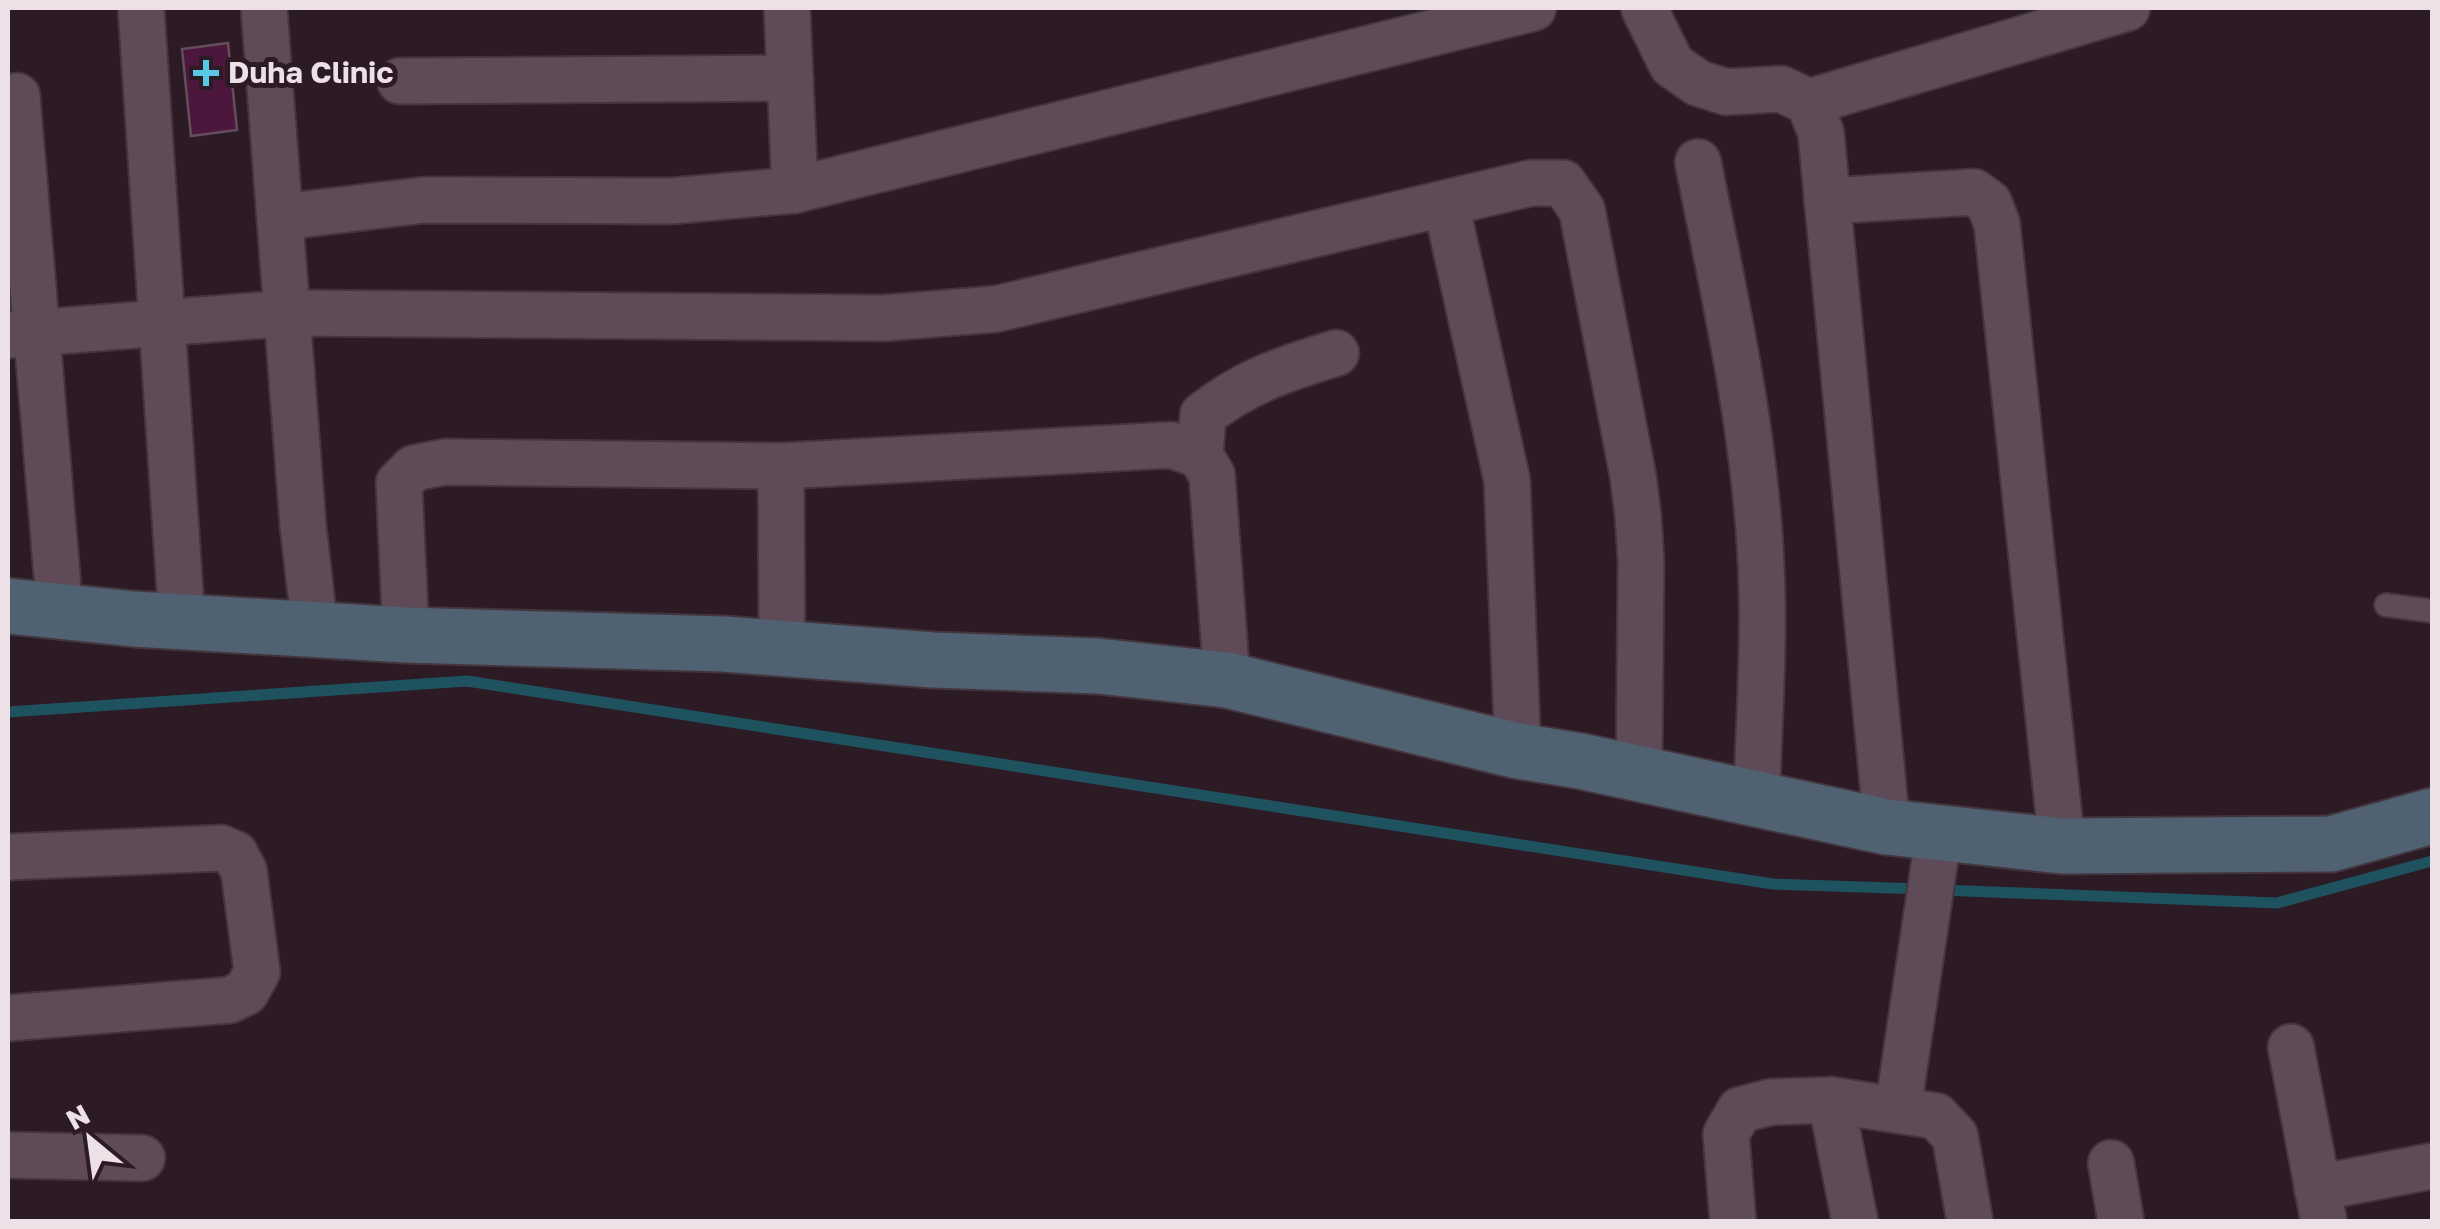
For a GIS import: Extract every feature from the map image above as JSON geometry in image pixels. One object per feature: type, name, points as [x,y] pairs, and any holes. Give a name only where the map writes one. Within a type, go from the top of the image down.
[{"type":"street","points":[[141,8],[182,622]]},
{"type":"street","points":[[264,8],[315,629]]},
{"type":"street","points":[[282,218],[424,200],[671,201],[795,190],[1533,8]]},
{"type":"street","points":[[1644,8],[1672,66],[1698,83],[1726,92],[1781,89],[1809,102],[2127,8]]},
{"type":"street","points":[[791,9],[795,190]]},
{"type":"street","points":[[400,81],[790,78]]},
{"type":"street","points":[[17,96],[34,609],[406,635],[782,648],[933,660],[1098,666],[1227,680],[1518,751],[1756,799],[1920,841],[2062,846],[2331,844],[2432,816]]},
{"type":"street","points":[[1809,102],[1822,134],[1826,201],[1920,841],[1919,965],[1898,1110]]},
{"type":"street","points":[[1698,162],[1738,367],[1753,472],[1762,592],[1756,799]]},
{"type":"street","points":[[22,333],[290,313],[884,318],[996,310],[1530,182],[1563,183],[1582,210],[1634,476],[1642,561],[1639,774]]},
{"type":"street","points":[[1826,201],[1974,192],[1989,203],[1996,224],[2062,846]]},
{"type":"street","points":[[1446,204],[1507,480],[1518,751]]},
{"type":"street","points":[[1227,680],[1212,475],[1200,454],[1203,415],[1231,392],[1264,376],[1336,353]]},
{"type":"street","points":[[406,635],[399,483],[414,468],[445,462],[781,466],[1172,445],[1200,454]]},
{"type":"street","points":[[781,466],[782,648]]},
{"type":"street","points":[[8,857],[222,848],[235,854],[244,871],[257,972],[246,992],[230,1000],[8,1018]]},
{"type":"street","points":[[2291,1047],[2321,1205],[2432,1166]]},
{"type":"street","points":[[1831,1100],[1855,1222]]},
{"type":"street","points":[[1733,1222],[1726,1134],[1740,1110],[1771,1102],[1831,1100],[1936,1116],[1955,1136],[1970,1222]]},
{"type":"street","points":[[8,1155],[142,1158]]},
{"type":"street","points":[[2111,1163],[2121,1222]]},
{"type":"lane","points":[[2386,605],[2432,612]]},
{"type":"building","points":[[228,43],[237,130],[191,136],[182,49]]},
{"type":"waterway","points":[[8,712],[467,681],[1773,884],[1922,889]]},
{"type":"waterway","points":[[1940,890],[2277,903],[2432,861]]},
{"type":"place","name":"Duha Clinic","points":[[206,73]]}]
